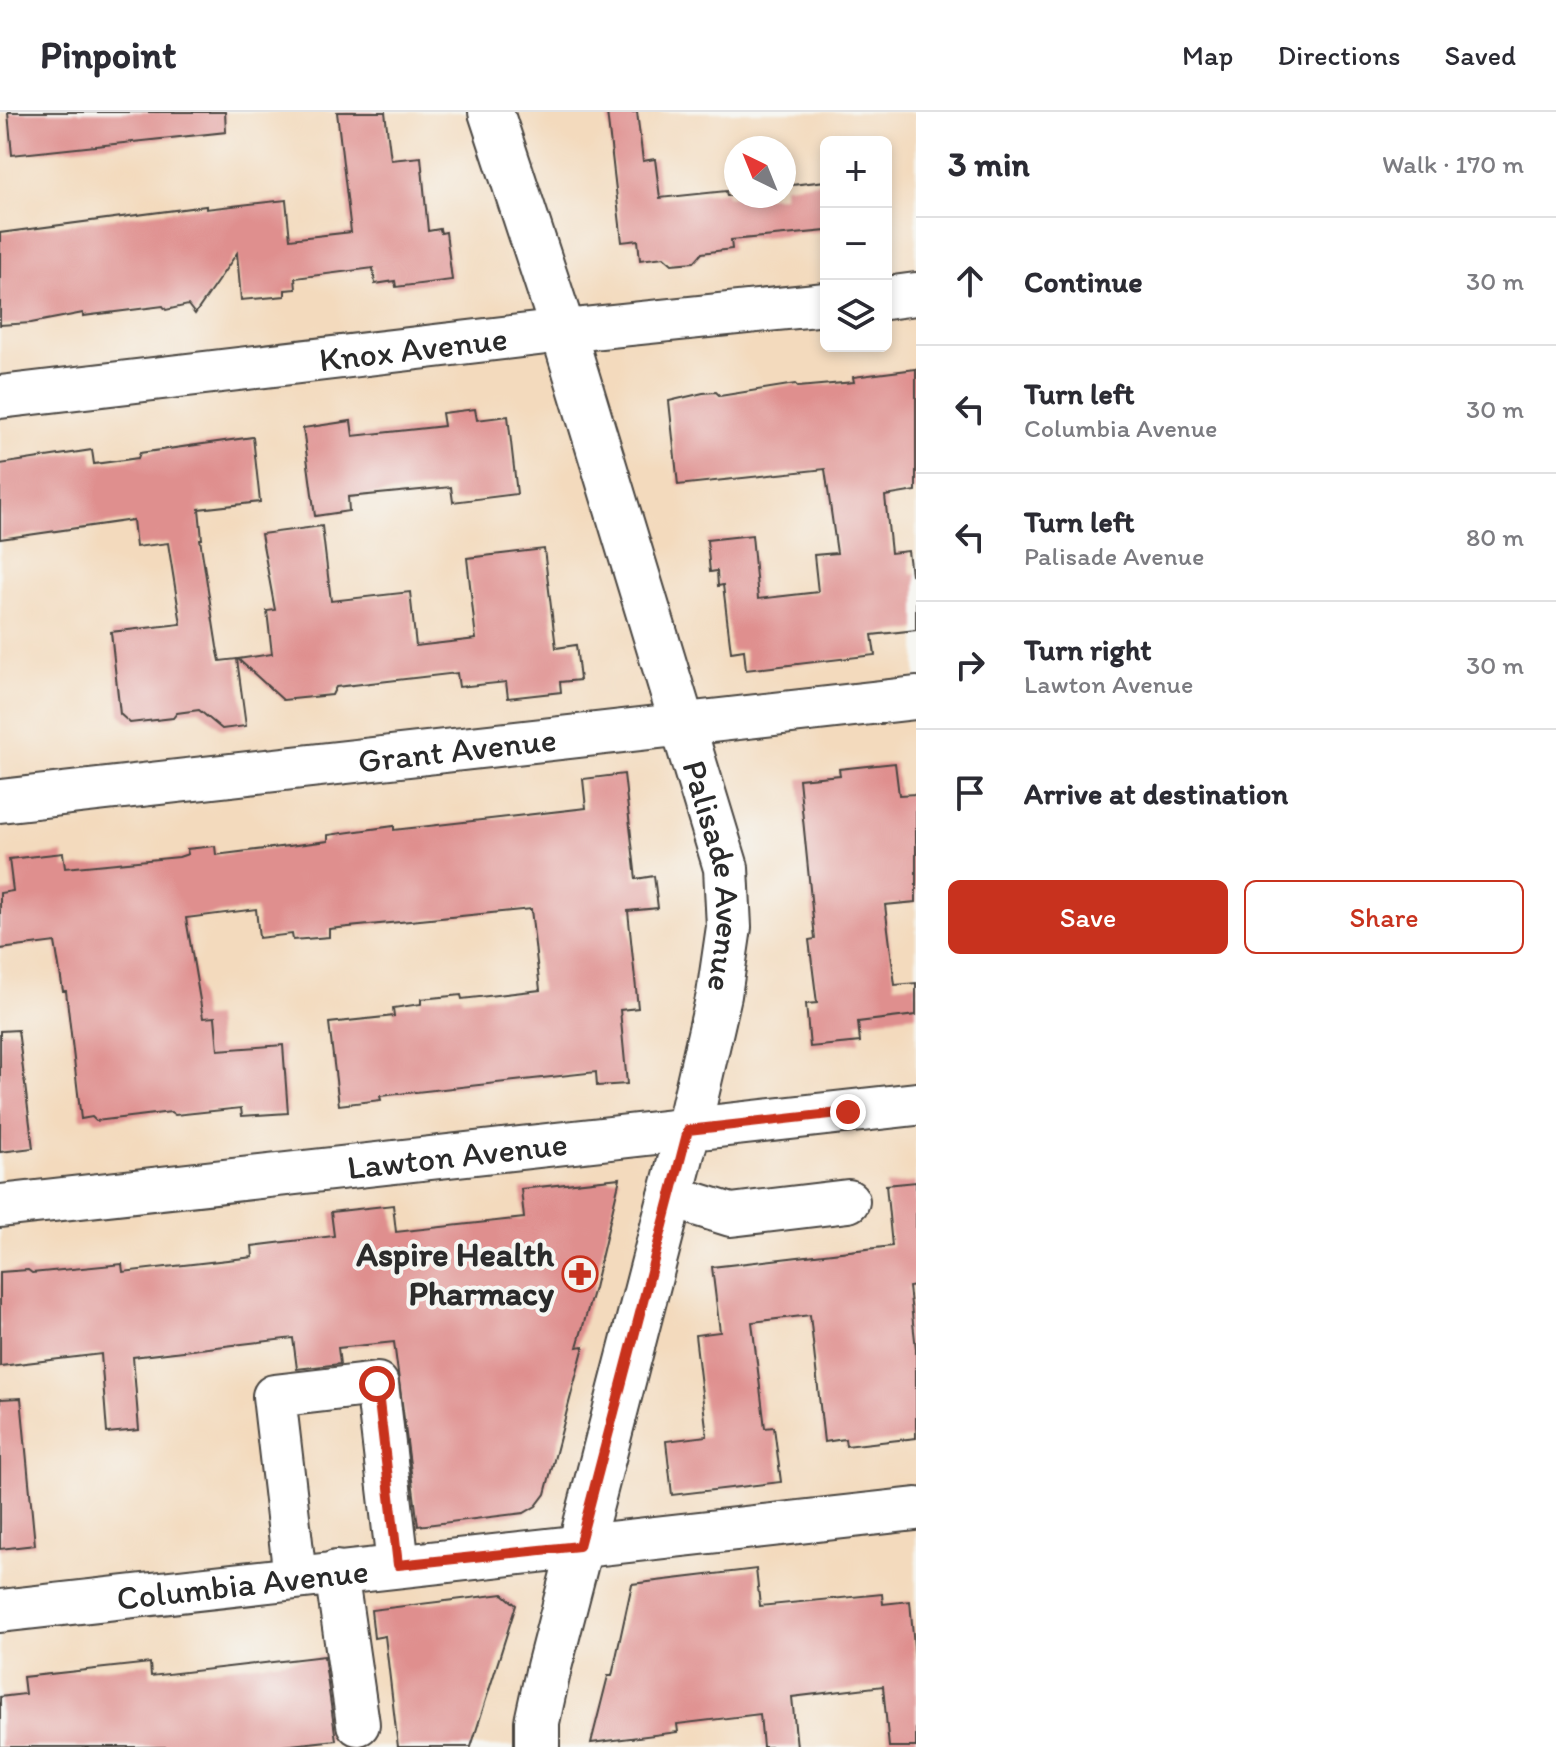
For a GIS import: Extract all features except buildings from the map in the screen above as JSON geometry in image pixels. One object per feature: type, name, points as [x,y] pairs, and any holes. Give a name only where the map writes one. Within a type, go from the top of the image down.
[{"type":"main road","name":"Palisade Avenue","points":[[491,112],[563,331],[726,868],[729,927],[719,995],[688,1130],[579,1546],[537,1722],[537,1747]]},
{"type":"street","points":[[892,297],[916,294]]},
{"type":"street","name":"Knox Avenue","points":[[0,397],[563,331],[820,305]]},
{"type":"street","name":"Grant Avenue","points":[[0,801],[916,698]]},
{"type":"street","name":"Lawton Avenue","points":[[0,1206],[916,1104]]},
{"type":"street","points":[[670,1196],[731,1215],[848,1201]]},
{"type":"street","points":[[295,1577],[274,1396],[377,1384],[398,1565]]},
{"type":"street","name":"Columbia Avenue","points":[[0,1611],[916,1509]]},
{"type":"street","points":[[336,1572],[358,1724]]},
{"type":"place","name":"Aspire Health Pharmacy","points":[[580,1274]]},
{"type":"route","points":[[377,1384],[398,1565],[579,1546],[688,1130],[848,1112]]}]
